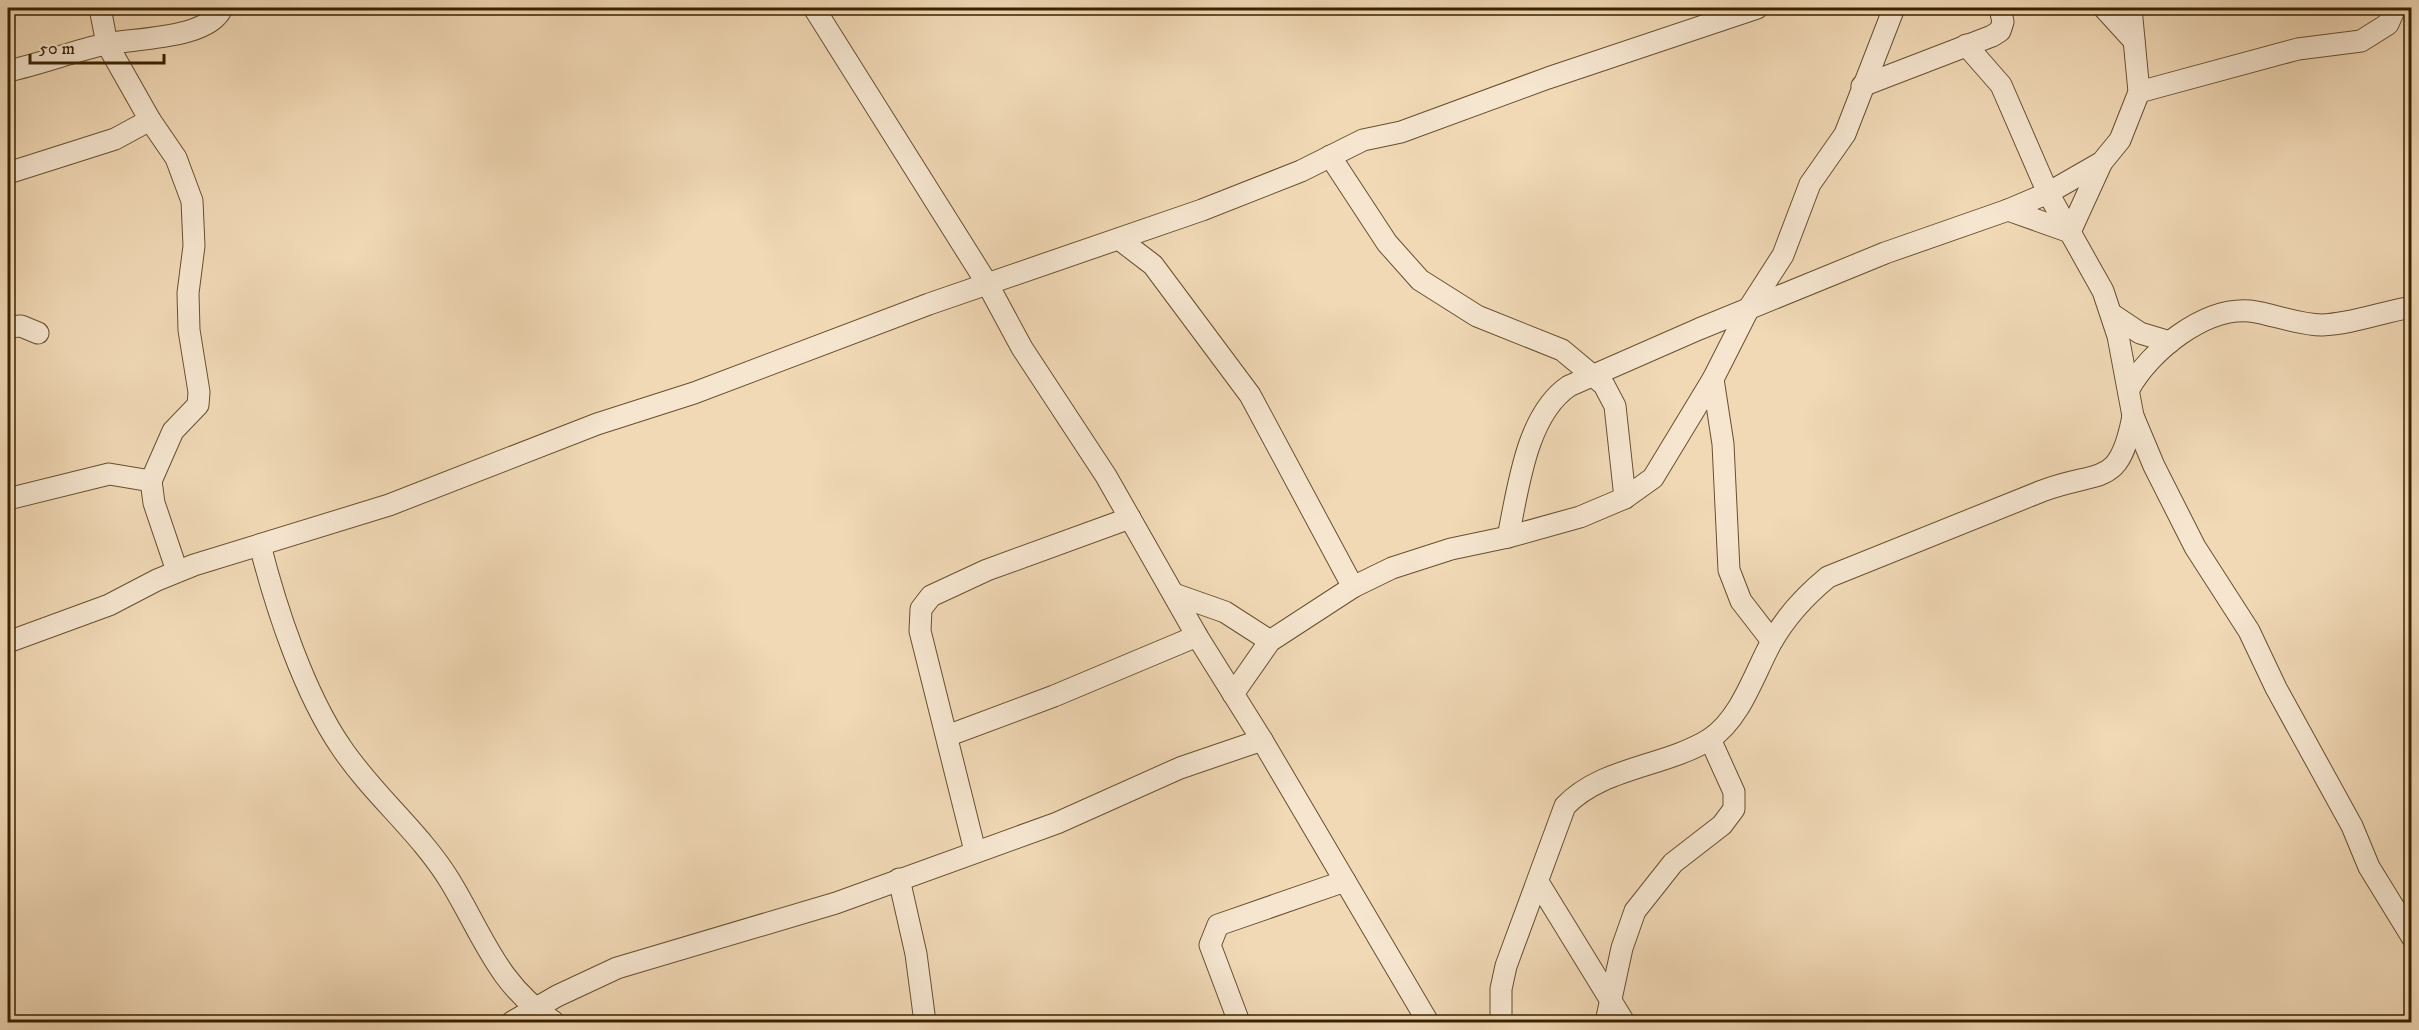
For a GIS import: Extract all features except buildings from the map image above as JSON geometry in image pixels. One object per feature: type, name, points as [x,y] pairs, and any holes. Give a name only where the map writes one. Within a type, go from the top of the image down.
[{"type":"street","points":[[100,8],[107,44],[150,120],[176,158],[192,201],[194,246],[188,312],[194,372],[199,392],[198,405],[172,431],[151,481],[154,503],[177,571]]},
{"type":"street","points":[[8,71],[107,44],[168,36],[204,24],[219,15],[222,8]]},
{"type":"street","points":[[814,8],[988,285],[1022,348],[1077,430],[1428,1023]]},
{"type":"street","points":[[8,642],[109,605],[177,571],[389,505],[597,424],[694,393],[918,308],[1119,239],[1301,171],[1363,140],[1401,132],[1548,78],[1757,8]]},
{"type":"street","points":[[1233,694],[1270,641],[1353,587],[1392,568],[1451,549],[1508,537],[1580,517],[1625,498],[1653,478],[1713,379],[1749,308],[1783,255],[1810,184],[1845,134],[1894,8]]},
{"type":"street","points":[[1862,86],[2000,31],[2003,22],[2000,8]]},
{"type":"street","points":[[2104,8],[2134,41]]},
{"type":"street","points":[[2070,232],[2102,162],[2120,140],[2139,92],[2131,8]]},
{"type":"street","points":[[2139,92],[2298,49],[2361,40],[2388,24],[2395,8]]},
{"type":"street","points":[[1966,45],[2001,85],[2048,193],[2103,291],[2113,315],[2133,416],[2154,466],[2195,547],[2249,631],[2276,688],[2352,826],[2369,867],[2412,937]]},
{"type":"street","points":[[8,173],[115,139],[150,120]]},
{"type":"street","points":[[1330,156],[1387,243],[1420,280],[1477,316],[1562,350],[1596,377],[1611,395],[1615,406],[1625,498]]},
{"type":"street","points":[[1508,537],[1524,463],[1543,416],[1556,395],[1569,387],[1749,308],[2048,193],[2102,162]]},
{"type":"street","points":[[2008,210],[2070,232]]},
{"type":"street","points":[[1119,239],[1153,265],[1250,395],[1353,587]]},
{"type":"street","points":[[2129,389],[2148,360],[2170,342],[2211,316],[2226,312],[2247,311],[2280,315],[2318,325],[2334,324],[2412,307]]},
{"type":"street","points":[[2113,315],[2140,333],[2170,342]]},
{"type":"street","points":[[8,327],[21,326],[38,333]]},
{"type":"street","points":[[1713,379],[1723,444],[1729,570],[1741,601],[1772,641]]},
{"type":"street","points":[[1501,1022],[1501,990],[1506,966],[1565,806],[1575,796],[1591,786],[1672,756],[1710,739],[1726,725],[1772,641],[1809,592],[1828,577],[2042,491],[2069,481],[2103,475],[2115,467],[2123,456],[2133,416]]},
{"type":"street","points":[[8,499],[109,474],[151,481]]},
{"type":"street","points":[[975,851],[920,630],[921,609],[931,596],[987,570],[1130,518]]},
{"type":"street","points":[[260,545],[275,603],[310,689],[340,747],[432,855],[450,881],[498,969],[535,1010],[554,1023]]},
{"type":"street","points":[[1174,594],[1225,612],[1270,641]]},
{"type":"street","points":[[947,736],[1054,696],[1197,636]]},
{"type":"street","points":[[1608,1013],[1622,948],[1635,911],[1673,863],[1722,825],[1734,809],[1734,792],[1710,739]]},
{"type":"street","points":[[513,1023],[556,996],[617,968],[836,903],[1057,822],[1180,768],[1262,740]]},
{"type":"street","points":[[899,879],[916,954],[925,1023]]},
{"type":"street","points":[[1239,1023],[1210,945],[1218,926],[1345,881]]},
{"type":"street","points":[[1538,882],[1608,1013],[1624,1023]]}]
